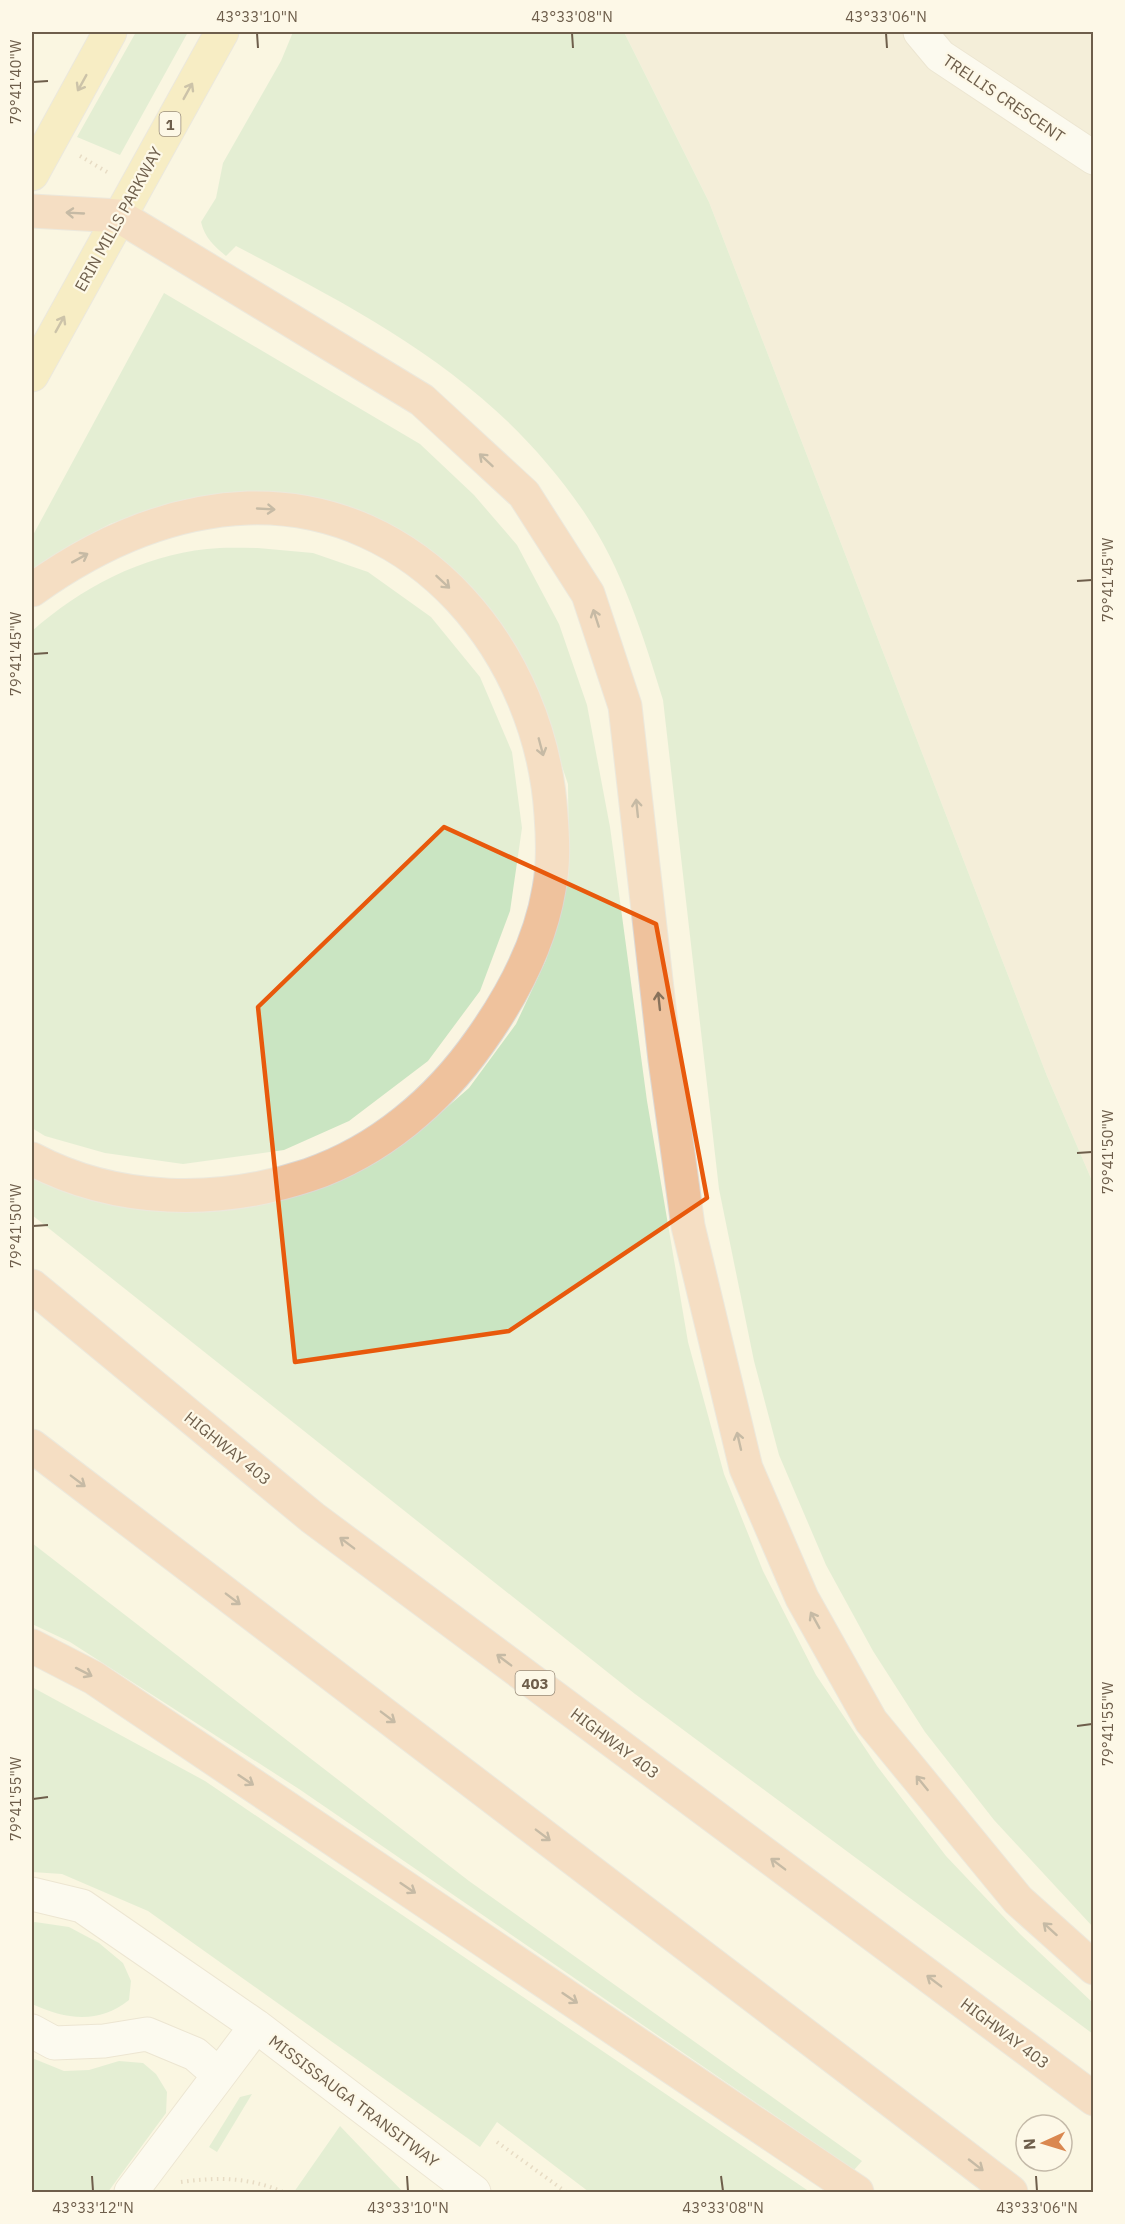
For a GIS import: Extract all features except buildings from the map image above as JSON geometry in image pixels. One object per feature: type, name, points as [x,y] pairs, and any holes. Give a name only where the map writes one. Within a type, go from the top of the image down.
[{"type":"highway","points":[[32,211],[119,216],[422,400],[524,494],[588,594],[625,706],[665,1060],[688,1226],[746,1468],[802,1598],[871,1721],[1018,1900],[1094,1968]]},
{"type":"highway","points":[[32,590],[65,566],[125,535],[165,521],[207,512],[249,508],[283,510],[338,523],[381,539],[438,577],[484,626],[503,655],[532,716],[542,749],[549,783],[553,852],[550,887],[531,952],[493,1023],[443,1088],[408,1120],[368,1148],[326,1169],[280,1185],[234,1194],[186,1197],[138,1193],[91,1183],[32,1159]]},
{"type":"highway","name":"HIGHWAY 403","points":[[32,1286],[313,1518],[1094,2099]]},
{"type":"highway","points":[[32,1446],[1011,2193]]},
{"type":"highway","points":[[32,1646],[94,1678],[857,2193]]},
{"type":"main road","points":[[32,174],[110,32]]},
{"type":"main road","name":"ERIN MILLS PARKWAY","points":[[32,375],[222,32]]},
{"type":"street","name":"TRELLIS CRESCENT","points":[[920,32],[940,56],[1094,158]]},
{"type":"street","points":[[32,1894],[82,1906],[256,2026]]},
{"type":"street","name":"MISSISSAUGA TRANSITWAY","points":[[131,2193],[256,2026],[474,2193]]},
{"type":"street","points":[[32,2031],[54,2043],[104,2041],[147,2034],[195,2054],[218,2074]]},
{"type":"path","points":[[70,150],[110,173]]},
{"type":"path","points":[[497,2142],[566,2193]]},
{"type":"path","points":[[175,2182],[214,2177],[247,2180],[283,2193]]},
{"type":"highlighted area","points":[[444,827],[656,924],[707,1198],[509,1331],[295,1362],[258,1007]]},
{"type":"shaded area","points":[[624,32],[1093,32],[1093,1183],[1047,1076],[709,202]]},
{"type":"green space","points":[[136,32],[188,32],[120,155],[77,137]]},
{"type":"green space","points":[[293,32],[624,32],[709,202],[1047,1076],[1093,1183],[1093,1927],[994,1820],[925,1732],[873,1651],[826,1565],[779,1455],[754,1361],[719,1189],[663,700],[639,627],[610,556],[584,512],[549,466],[511,425],[471,389],[428,356],[336,299],[236,246],[226,256],[205,233],[201,222],[216,198],[223,163],[281,61]]},
{"type":"green space","points":[[164,293],[420,444],[474,495],[517,545],[559,624],[587,705],[610,827],[647,1101],[688,1342],[724,1474],[763,1571],[816,1675],[877,1766],[946,1856],[1020,1934],[1093,2003],[1093,2034],[635,1694],[32,1215],[32,1177],[73,1195],[129,1207],[339,1180],[377,1162],[414,1136],[469,1088],[516,1024],[546,960],[569,872],[568,784],[542,708],[504,629],[441,560],[388,531],[169,504],[110,524],[74,543],[32,572],[32,537]]},
{"type":"green space","points":[[258,548],[313,553],[368,572],[431,617],[480,677],[512,752],[522,828],[510,911],[480,991],[428,1061],[349,1121],[284,1150],[183,1164],[105,1153],[45,1136],[32,1128],[32,631],[51,615],[92,588],[136,567],[159,559],[207,549]]},
{"type":"green space","points":[[32,1543],[469,1881],[862,2161],[854,2170],[299,1789],[70,1642],[32,1624]]},
{"type":"green space","points":[[32,1687],[205,1781],[810,2192],[589,2192],[497,2122],[480,2147],[148,1911],[62,1874],[32,1872]]},
{"type":"green space","points":[[32,1923],[69,1927],[99,1943],[123,1963],[131,1981],[129,2000],[105,2013],[81,2017],[57,2013],[32,2004]]},
{"type":"green space","points":[[32,2058],[64,2071],[89,2070],[119,2061],[143,2063],[156,2074],[167,2092],[166,2113],[108,2192],[32,2192]]},
{"type":"green space","points":[[252,2094],[217,2152],[209,2147],[240,2097]]},
{"type":"green space","points":[[340,2126],[403,2192],[294,2192]]}]
